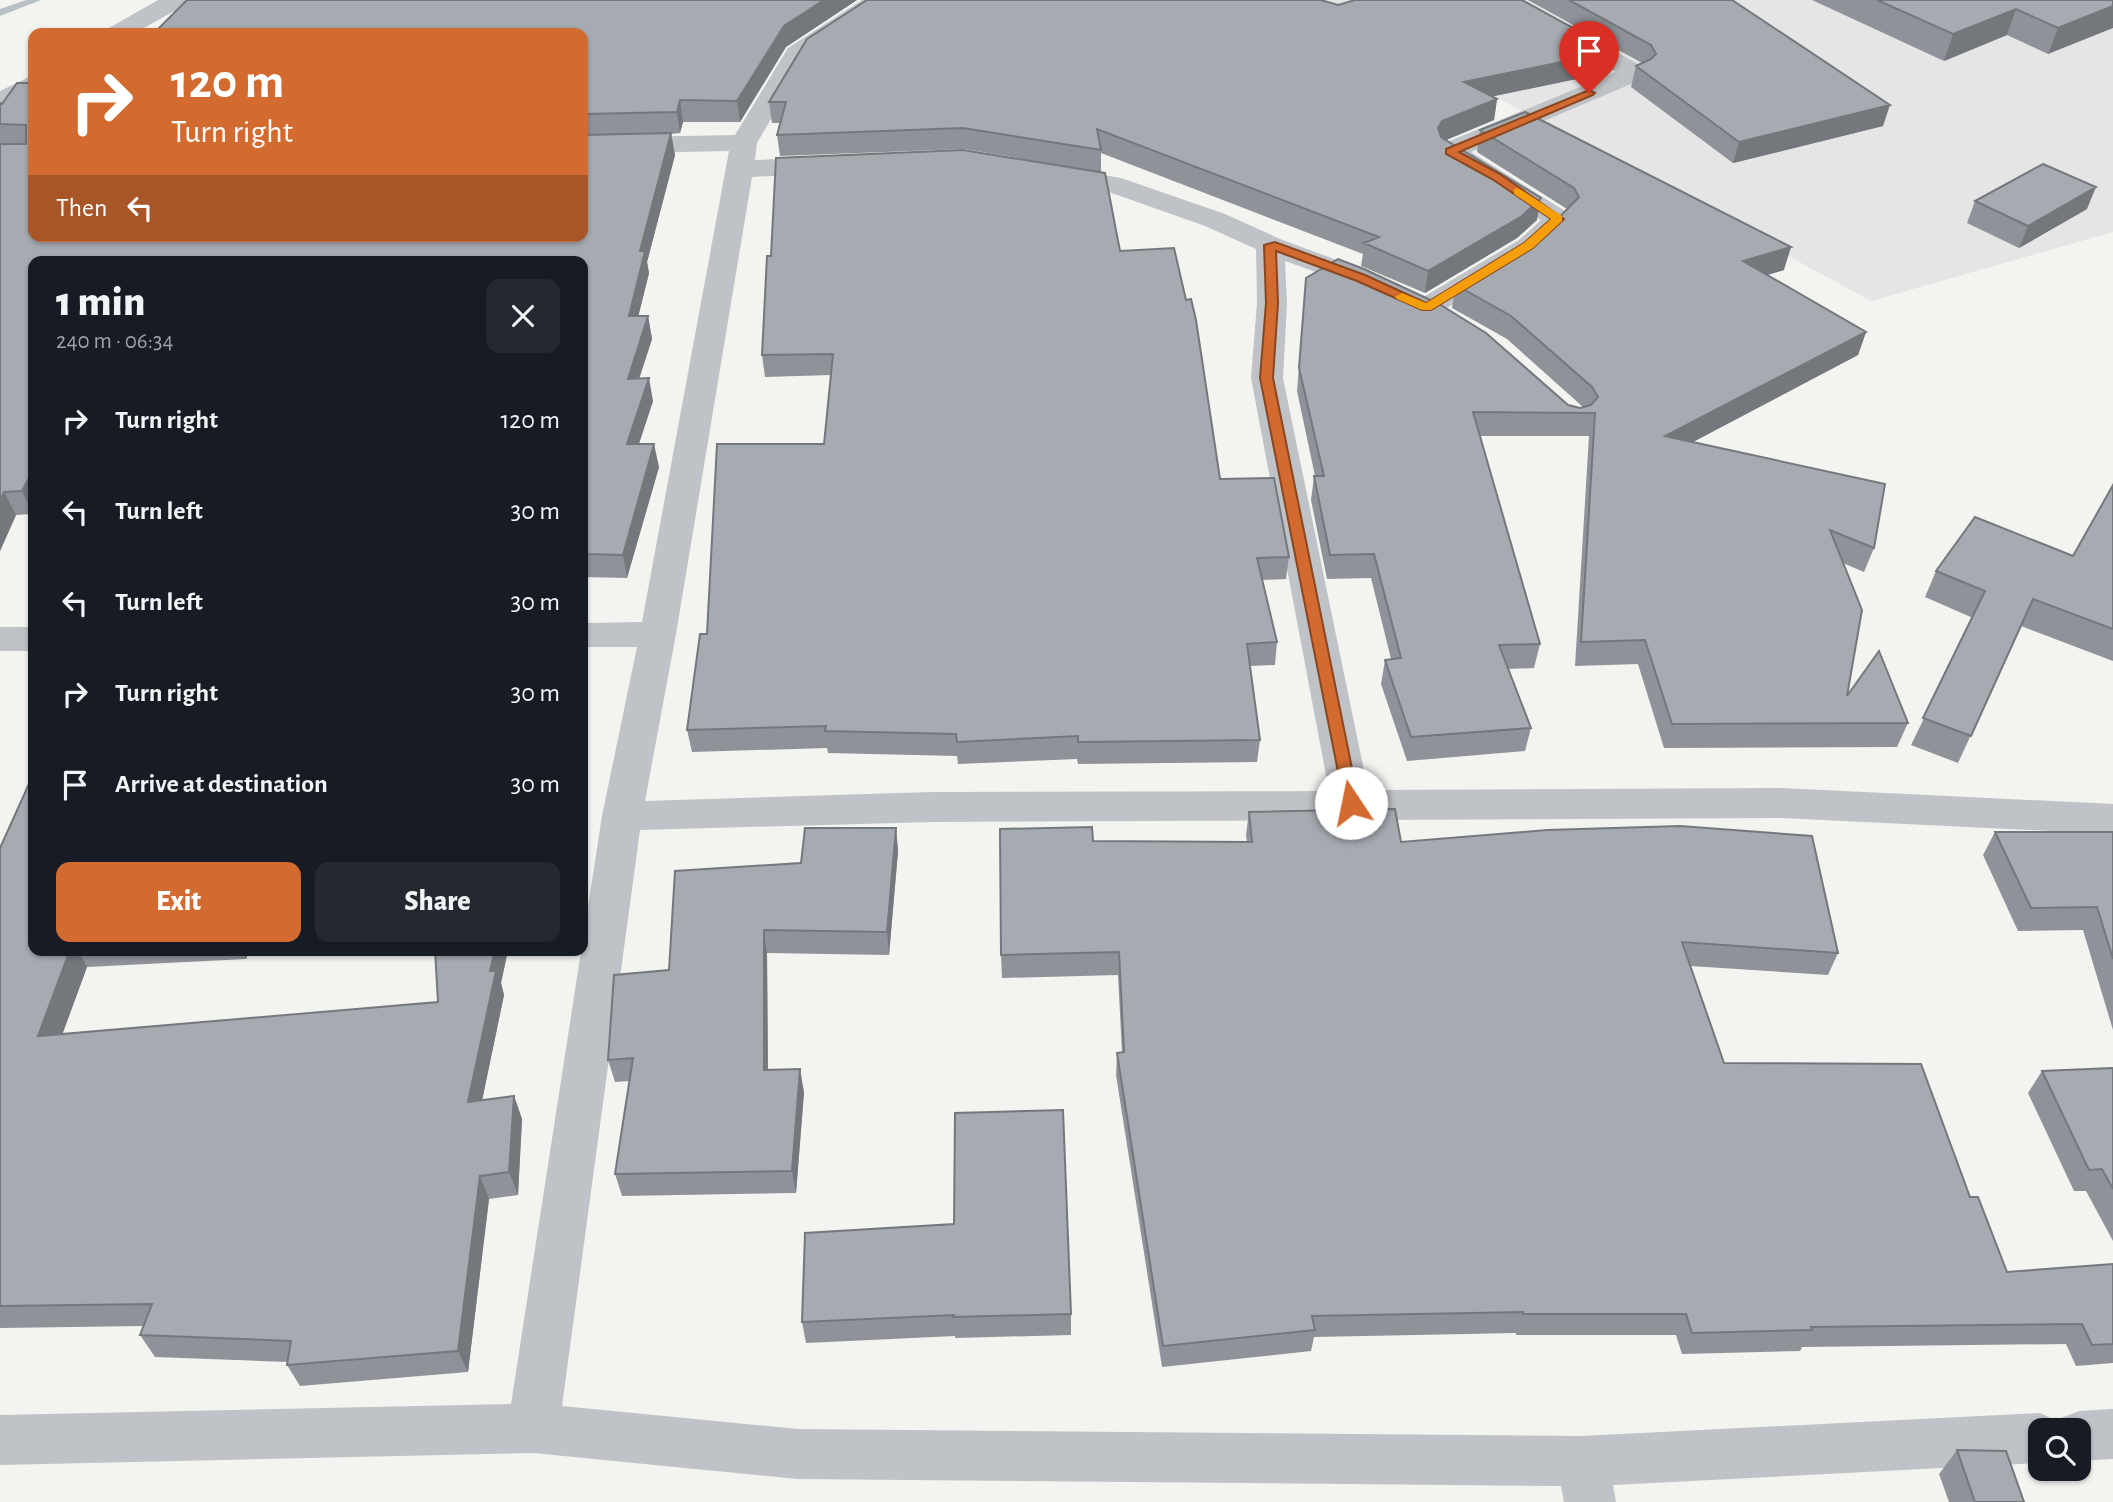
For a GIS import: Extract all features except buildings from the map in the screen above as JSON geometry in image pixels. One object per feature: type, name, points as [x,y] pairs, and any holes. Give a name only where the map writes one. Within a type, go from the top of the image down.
[{"type":"street","points":[[127,28],[176,0]]},
{"type":"street","points":[[533,1428],[622,816],[658,634],[742,156],[797,53],[878,0]]},
{"type":"street","points":[[1030,171],[1111,184],[1214,220],[1270,245],[1361,278],[1437,315],[1528,246],[1558,219],[1496,177],[1450,151],[1636,74],[1505,0]]},
{"type":"street","points":[[0,102],[28,86]]},
{"type":"street","points":[[588,146],[858,164]]},
{"type":"street","points":[[1270,245],[1272,303],[1267,378],[1351,803]]},
{"type":"street","points":[[588,635],[658,634]]},
{"type":"street","points":[[622,816],[933,807],[1783,803],[2113,819]]},
{"type":"street","points":[[0,1440],[533,1428],[798,1454],[1586,1481],[2028,1439]]},
{"type":"street","points":[[2091,1435],[2113,1434]]},
{"type":"shaded area","points":[[1318,0],[2113,0],[2113,232],[1871,301]]},
{"type":"waterway","points":[[0,13],[36,0]]},
{"type":"slow traffic","points":[[1402,297],[1426,308],[1528,246],[1558,219],[1518,192]]},
{"type":"route","points":[[1351,803],[1267,378],[1272,303],[1270,245],[1361,278],[1426,308],[1528,246],[1558,219],[1496,177],[1450,151],[1589,93]]}]
